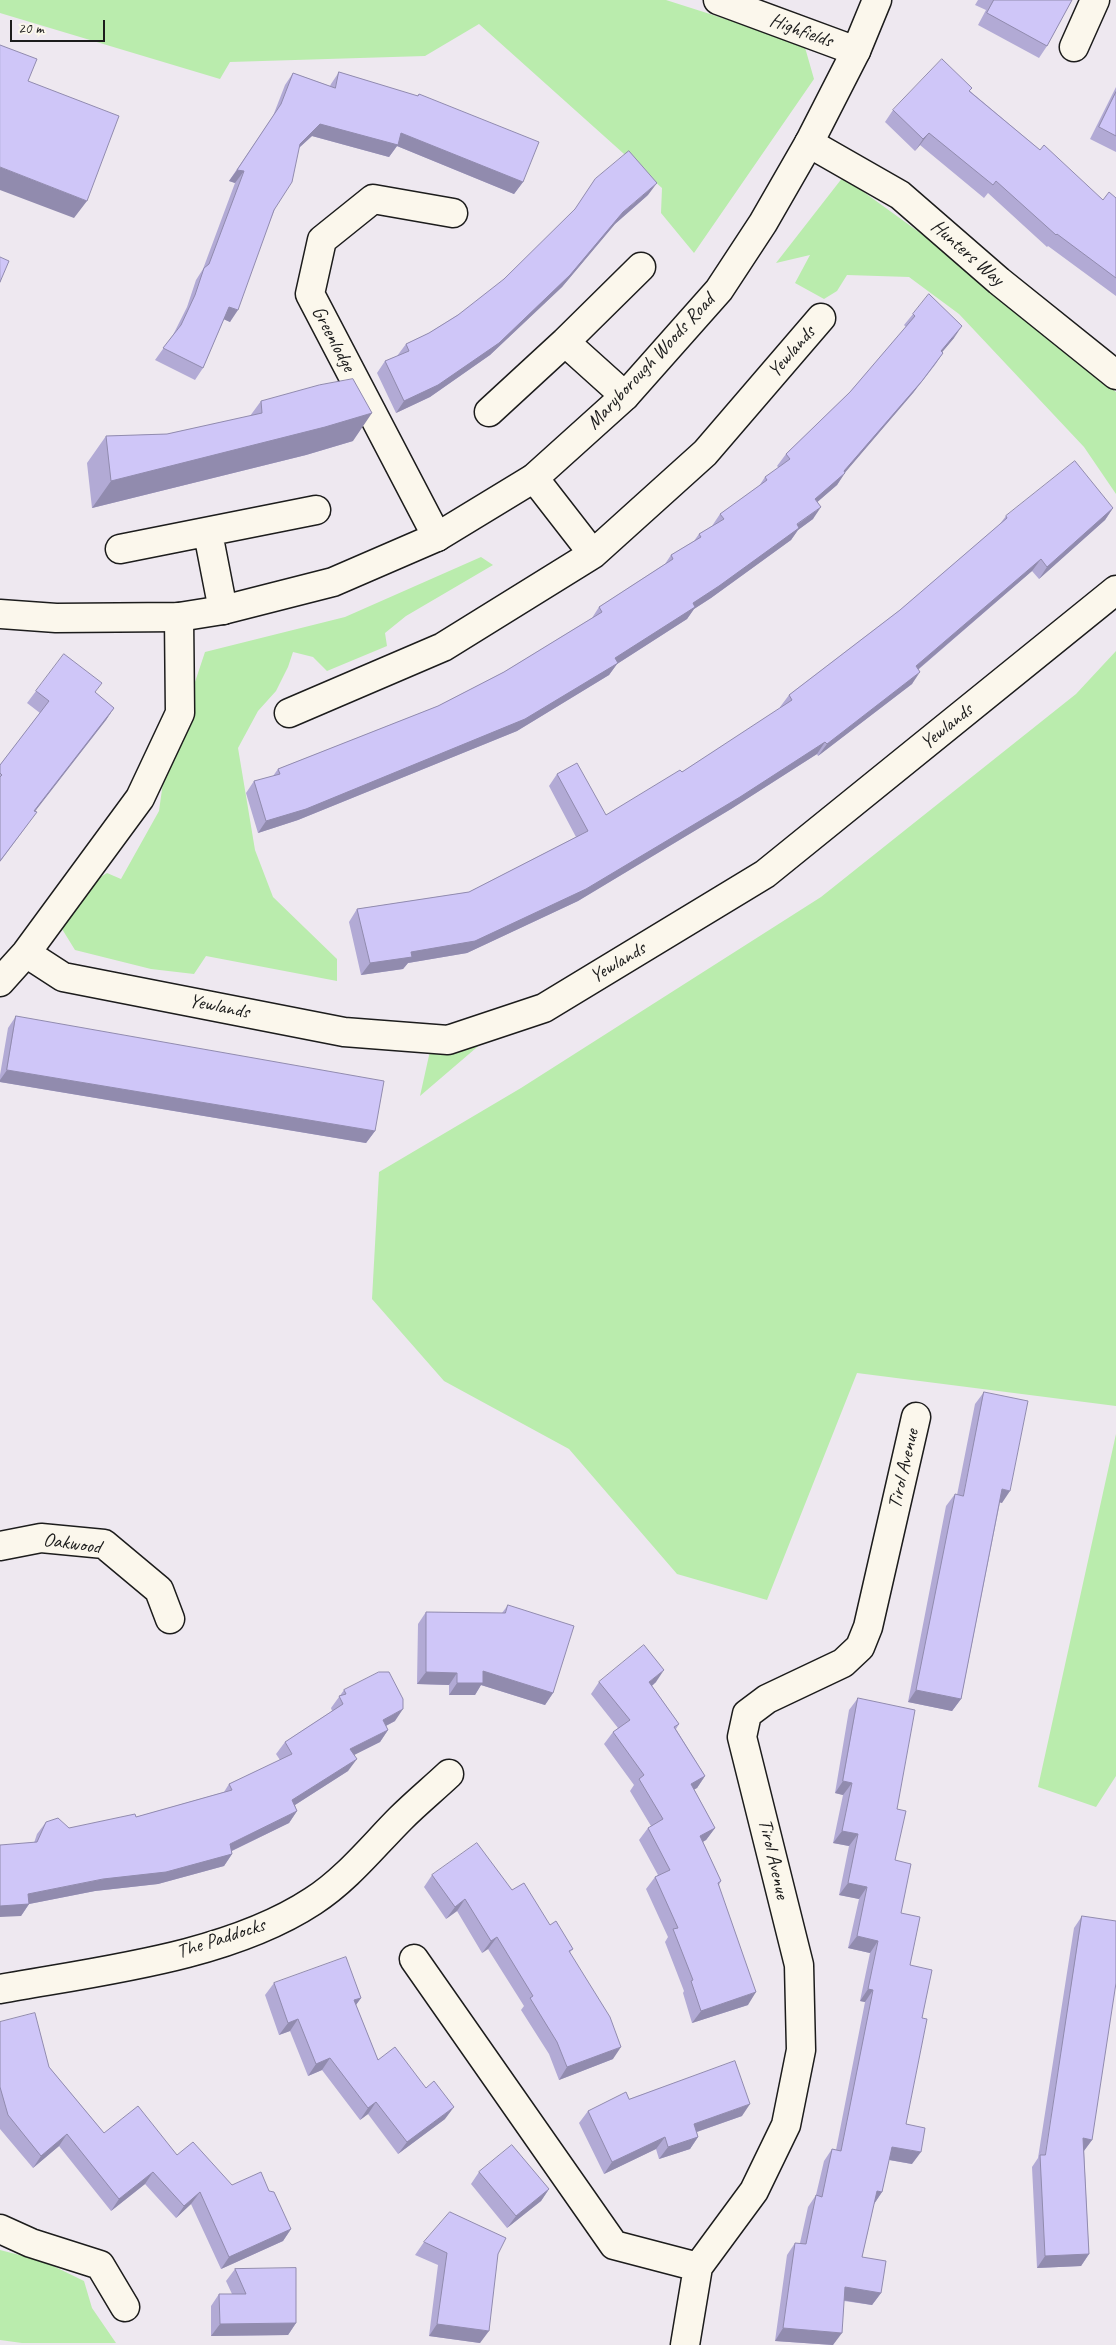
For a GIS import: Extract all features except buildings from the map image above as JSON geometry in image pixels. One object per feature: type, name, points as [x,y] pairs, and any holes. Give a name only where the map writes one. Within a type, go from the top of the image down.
[{"type":"street","name":"Highfields","points":[[718,0],[856,51]]},
{"type":"street","name":"Maryborough Woods Road","points":[[0,614],[56,618],[179,617],[222,610],[333,582],[437,537],[534,478],[625,396],[720,290],[763,223],[809,143],[856,51],[877,0]]},
{"type":"street","points":[[1074,47],[1095,0]]},
{"type":"street","name":"Hunters Way","points":[[809,143],[900,195],[999,281],[1116,375]]},
{"type":"street","name":"Greenlodge","points":[[437,537],[310,294],[322,240],[374,199],[453,213]]},
{"type":"street","points":[[489,412],[565,342],[641,267]]},
{"type":"street","name":"Yewlands","points":[[289,712],[442,647],[593,554],[705,453],[821,318]]},
{"type":"street","points":[[565,342],[625,396]]},
{"type":"street","points":[[534,478],[593,554]]},
{"type":"street","points":[[120,549],[316,510]]},
{"type":"street","points":[[208,533],[222,610]]},
{"type":"street","name":"Yewlands","points":[[26,952],[63,977],[344,1032],[448,1040],[544,1008],[765,874],[1116,590]]},
{"type":"street","points":[[0,982],[26,952],[140,798],[180,714],[179,617]]},
{"type":"street","name":"Tirol Avenue","points":[[685,2345],[698,2267],[754,2192],[786,2125],[801,2050],[799,1965],[742,1737],[747,1714],[767,1699],[843,1663],[860,1647],[868,1627],[916,1417]]},
{"type":"street","name":"Oakwood","points":[[0,1546],[40,1538],[104,1544],[159,1590],[170,1619]]},
{"type":"street","name":"The Paddocks","points":[[0,1989],[181,1954],[251,1934],[313,1901],[364,1858],[401,1818],[449,1774]]},
{"type":"street","points":[[414,1959],[614,2245],[698,2267]]},
{"type":"street","points":[[0,2229],[31,2243],[100,2265],[125,2307]]},
{"type":"green space","points":[[0,0],[666,0],[804,44],[814,79],[694,253],[661,213],[662,188],[479,24],[425,56],[230,62],[220,79],[0,13]]},
{"type":"green space","points":[[843,177],[970,269],[1116,392],[1116,494],[1084,447],[959,314],[909,277],[847,275],[837,291],[824,299],[795,283],[810,255],[776,263]]},
{"type":"green space","points":[[481,557],[493,565],[406,616],[385,633],[387,646],[327,671],[313,657],[293,652],[276,691],[258,711],[238,748],[255,850],[273,897],[337,959],[337,981],[206,956],[194,974],[151,969],[75,950],[62,929],[83,888],[107,873],[121,879],[159,811],[164,775],[205,652],[345,617]]},
{"type":"green space","points":[[1116,651],[1116,1406],[857,1373],[767,1600],[677,1574],[569,1449],[444,1381],[372,1299],[379,1172],[521,1088],[821,897],[1076,694]]},
{"type":"green space","points":[[490,1036],[420,1096],[430,1051]]},
{"type":"green space","points":[[1116,1434],[1116,1776],[1096,1807],[1038,1787]]},
{"type":"green space","points":[[0,2250],[43,2261],[84,2281],[92,2308],[116,2343],[22,2343],[0,2340]]}]
